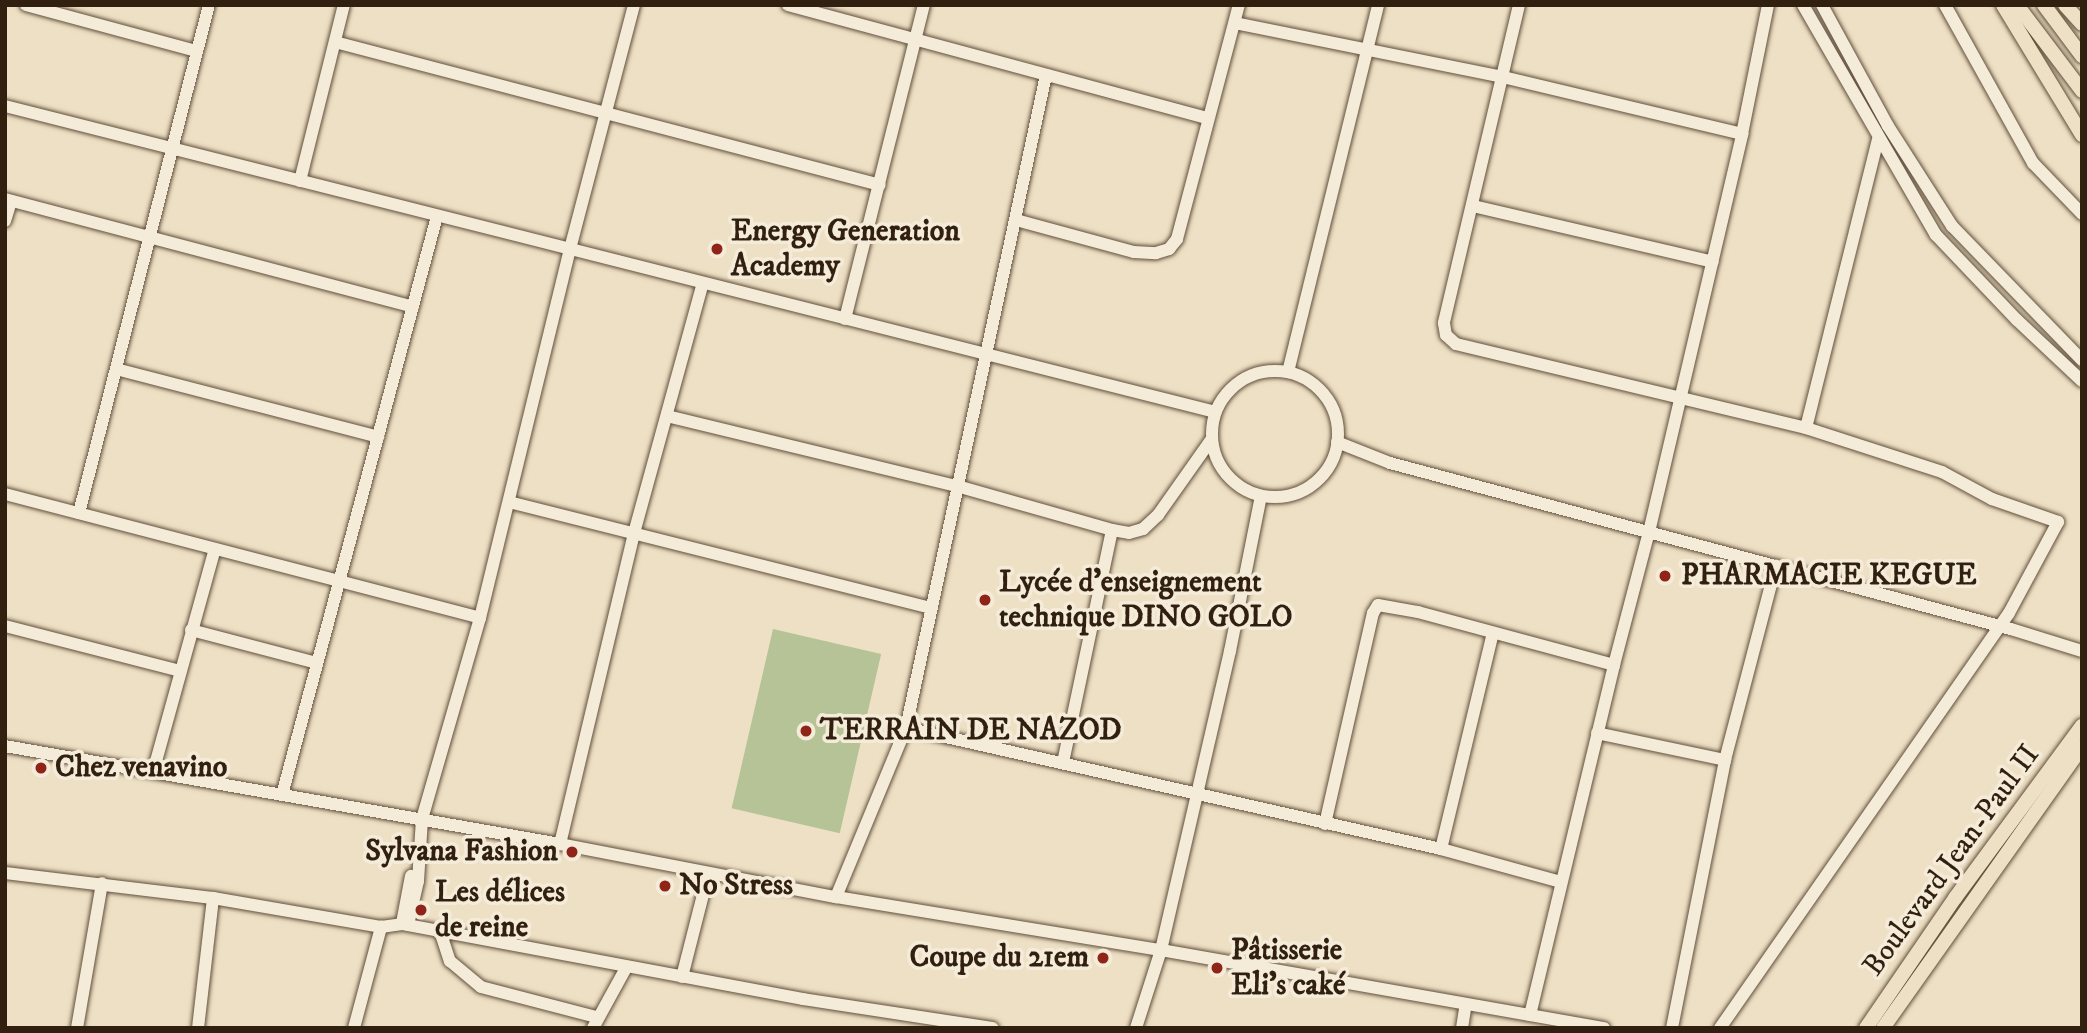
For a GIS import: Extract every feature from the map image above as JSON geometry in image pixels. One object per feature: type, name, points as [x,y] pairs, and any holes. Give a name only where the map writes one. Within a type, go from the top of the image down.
[{"type":"main road","points":[[2003,5],[2082,135]]},
{"type":"main road","points":[[2017,5],[2082,91]]},
{"type":"main road","points":[[2044,5],[2082,56]]},
{"type":"main road","points":[[2064,5],[2082,24]]},
{"type":"main road","name":"Boulevard Jean-Paul II","points":[[1866,1028],[1955,898],[2082,726]]},
{"type":"main road","name":"Boulevard Jean-Paul II","points":[[1883,1028],[2082,747]]},
{"type":"street","points":[[26,5],[64,10],[197,51]]},
{"type":"street","points":[[79,513],[208,5]]},
{"type":"street","points":[[300,181],[344,5]]},
{"type":"street","points":[[405,924],[418,881],[422,820],[481,618],[570,249],[634,5]]},
{"type":"street","points":[[788,5],[1207,118]]},
{"type":"street","points":[[845,319],[924,5]]},
{"type":"street","points":[[1016,220],[1134,252],[1156,253],[1168,249],[1177,239],[1239,5]]},
{"type":"street","points":[[1288,372],[1378,5]]},
{"type":"street","points":[[1519,5],[1444,323],[1446,335],[1456,344],[1806,428],[1941,472],[1992,499],[2058,522],[2000,627],[1720,1028]]},
{"type":"street","points":[[1530,1015],[1614,664],[1650,532],[1742,134],[1768,5]]},
{"type":"street","points":[[1803,5],[1878,139],[1936,235],[2017,320],[2082,382]]},
{"type":"street","points":[[1822,5],[1888,126],[1952,226],[2082,360]]},
{"type":"street","points":[[1945,5],[2033,163],[2082,214]]},
{"type":"street","points":[[1235,23],[1503,77],[1742,134]]},
{"type":"street","points":[[335,42],[607,111],[880,185]]},
{"type":"street","points":[[836,897],[906,728],[1046,75]]},
{"type":"street","points":[[5,106],[1215,412]]},
{"type":"street","points":[[1806,428],[1878,139]]},
{"type":"street","points":[[5,221],[8,200],[413,307]]},
{"type":"street","points":[[1473,206],[1713,262]]},
{"type":"street","points":[[282,795],[437,216]]},
{"type":"street","points":[[560,844],[634,533],[703,283]]},
{"type":"street","points":[[116,369],[378,437]]},
{"type":"street","points":[[1270,371],[1288,372],[1306,379],[1320,390],[1331,405],[1337,423],[1337,442],[1332,461],[1320,479],[1303,491],[1282,497],[1261,496],[1242,489],[1227,476],[1216,459],[1211,440],[1215,412],[1230,390],[1252,375],[1270,371]]},
{"type":"street","points":[[667,416],[957,486],[1129,533],[1143,529],[1164,507],[1211,440]]},
{"type":"street","points":[[1337,442],[1390,463],[2082,651]]},
{"type":"street","points":[[5,494],[481,618]]},
{"type":"street","points":[[1136,1028],[1161,950],[1230,650],[1261,496]]},
{"type":"street","points":[[509,502],[930,608]]},
{"type":"street","points":[[1063,763],[1112,530]]},
{"type":"street","points":[[153,772],[215,549]]},
{"type":"street","points":[[1672,1028],[1725,760],[1776,566]]},
{"type":"street","points":[[1325,824],[1373,613],[1378,605],[1418,611],[1614,664]]},
{"type":"street","points":[[5,626],[180,671]]},
{"type":"street","points":[[191,630],[317,663]]},
{"type":"street","points":[[1441,849],[1493,633]]},
{"type":"street","points":[[906,728],[1441,849],[1561,881]]},
{"type":"street","points":[[1597,733],[1725,760]]},
{"type":"street","points":[[5,746],[560,844],[708,875],[1161,950],[1604,1028]]},
{"type":"street","points":[[5,873],[213,898],[381,928],[405,924],[626,968],[993,1028]]},
{"type":"street","points":[[682,977],[708,875]]},
{"type":"street","points":[[77,1028],[102,883]]},
{"type":"street","points":[[198,1028],[213,898]]},
{"type":"street","points":[[354,1028],[381,928]]},
{"type":"street","points":[[440,931],[450,961],[481,987],[595,1023],[626,968]]},
{"type":"street","points":[[1462,1028],[1466,1004]]},
{"type":"green space","name":"TERRAIN DE NAZOD","points":[[773,629],[881,654],[840,833],[732,808]]},
{"type":"place","name":"Energy Generation Academy","points":[[717,249]]},
{"type":"place","name":"PHARMACIE KEGUE","points":[[1665,576]]},
{"type":"place","name":"Lycée d'enseignement technique DINO GOLO","points":[[985,600]]},
{"type":"place","name":"TERRAIN DE NAZOD","points":[[806,731]]},
{"type":"place","name":"Chez venavino","points":[[41,768]]},
{"type":"place","name":"Sylvana Fashion","points":[[572,852]]},
{"type":"place","name":"No Stress","points":[[665,886]]},
{"type":"place","name":"Les délices de reine","points":[[421,910]]},
{"type":"place","name":"Coupe du 21em","points":[[1103,958]]},
{"type":"place","name":"Pâtisserie Eli's caké","points":[[1217,968]]}]
